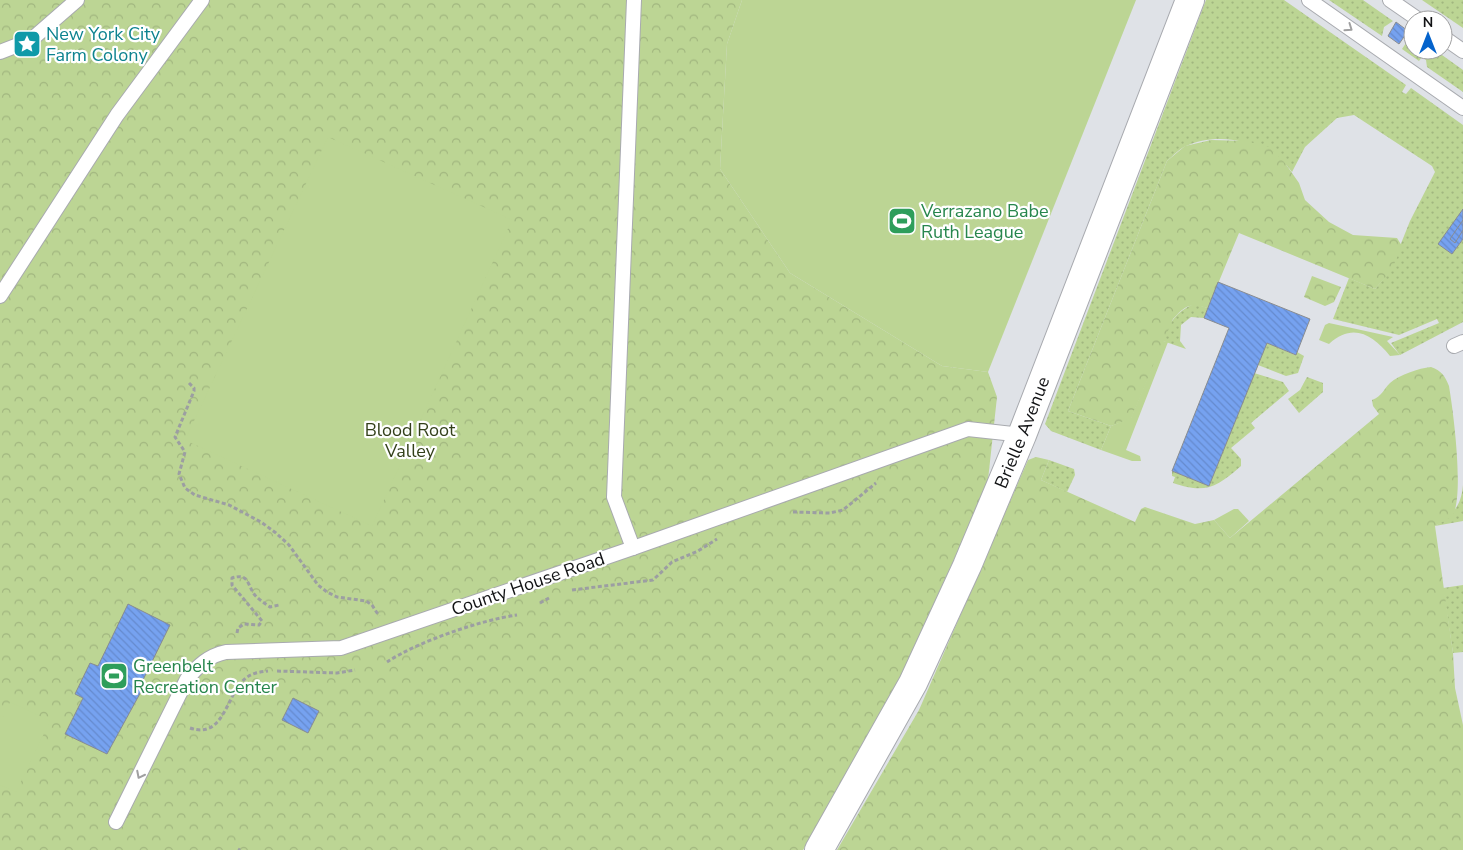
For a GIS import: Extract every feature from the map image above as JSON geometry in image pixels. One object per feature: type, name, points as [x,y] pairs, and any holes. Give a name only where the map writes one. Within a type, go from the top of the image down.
[{"type":"street","name":"Brielle Avenue","points":[[819,850],[886,733],[938,633],[1022,435],[1190,0]]},
{"type":"lane","points":[[0,52],[31,40],[77,0]]},
{"type":"lane","points":[[0,296],[117,115],[202,0]]},
{"type":"lane","points":[[633,548],[614,497],[634,0]]},
{"type":"lane","points":[[1309,0],[1463,108]]},
{"type":"lane","points":[[1390,0],[1404,10]]},
{"type":"lane","name":"County House Road","points":[[116,822],[187,678],[200,664],[214,655],[226,652],[340,648],[633,548],[968,428],[1022,435]]},
{"type":"path","points":[[188,383],[194,391],[175,437],[185,452],[179,474],[185,488],[195,495],[229,505],[261,522],[289,546],[318,585],[337,597],[366,601],[372,604],[380,617]]},
{"type":"path","points":[[784,512],[823,513],[843,510],[878,481]]},
{"type":"path","points":[[569,590],[653,580],[672,562],[698,551],[720,537]]},
{"type":"path","points":[[237,633],[240,625],[259,625],[262,621],[232,585],[232,578],[241,576],[246,578],[260,600],[270,607],[279,605]]},
{"type":"path","points":[[540,603],[553,597]]},
{"type":"path","points":[[387,662],[412,648],[517,614]]},
{"type":"path","points":[[190,728],[202,730],[215,725],[240,684],[252,674],[275,670],[337,673],[356,670]]},
{"type":"green space","name":"Blood Root Valley","points":[[0,0],[742,0],[727,44],[720,169],[790,273],[942,366],[988,372],[997,397],[988,480],[977,509],[884,713],[803,850],[0,850]]},
{"type":"green space","name":"Verrazano Babe Ruth League","points":[[742,0],[1136,0],[988,372],[942,366],[790,273],[720,169],[727,44]]},
{"type":"green space","points":[[1206,0],[1284,0],[1406,85],[1402,92],[1406,94],[1411,88],[1463,125],[1463,209],[1439,244],[1452,254],[1463,239],[1463,322],[1400,355],[1391,343],[1439,323],[1437,319],[1399,335],[1333,319],[1349,278],[1375,289],[1390,271],[1410,221],[1435,172],[1432,166],[1354,115],[1337,118],[1305,147],[1292,172],[1283,162],[1258,146],[1229,139],[1199,141],[1183,147],[1167,161],[1068,411],[1111,426],[1101,450],[1051,431],[1045,424]]},
{"type":"green space","points":[[1329,0],[1363,0],[1393,21],[1384,27],[1382,36]]},
{"type":"green space","points":[[1422,0],[1463,0],[1463,28],[1453,21],[1453,10],[1437,10]]},
{"type":"green space","points":[[1426,60],[1449,60],[1463,70],[1463,92],[1427,67]]},
{"type":"green space","points":[[328,137],[512,220],[372,526],[185,440]]},
{"type":"green space","points":[[1211,140],[1247,141],[1269,147],[1285,163],[1299,183],[1305,200],[1329,222],[1353,235],[1397,238],[1402,246],[1391,271],[1375,289],[1239,233],[1208,308],[1188,306],[1173,319],[1131,419],[1111,426],[1068,411],[1167,161],[1185,146]]},
{"type":"green space","points":[[1312,276],[1341,287],[1334,302],[1325,306],[1304,297]]},
{"type":"green space","points":[[1194,304],[1208,308],[1204,318],[1191,317],[1181,325],[1180,341],[1186,349],[1163,341],[1174,318]]},
{"type":"green space","points":[[1329,323],[1393,337],[1387,341],[1400,355],[1390,356],[1377,342],[1362,334],[1346,334],[1329,344],[1319,340],[1325,325]]},
{"type":"green space","points":[[1163,341],[1168,342],[1126,450],[1140,456],[1141,461],[1132,461],[1101,450],[1111,426],[1131,418]]},
{"type":"green space","points":[[1267,343],[1295,355],[1297,352],[1304,356],[1298,373],[1286,376],[1258,365]]},
{"type":"green space","points":[[1431,367],[1443,374],[1449,386],[1457,452],[1458,487],[1454,513],[1448,519],[1435,526],[1453,653],[1455,688],[1463,725],[1463,850],[837,850],[919,710],[1028,460],[1036,457],[1049,460],[1041,480],[1135,522],[1141,509],[1145,507],[1195,524],[1214,520],[1230,538],[1379,414],[1373,406],[1372,400],[1380,395],[1390,383],[1409,372]]},
{"type":"green space","points":[[1254,373],[1283,382],[1289,391],[1251,423],[1255,428],[1231,448],[1241,459],[1241,466],[1210,487],[1194,488],[1173,483],[1175,477],[1172,476],[1172,471],[1209,486]]},
{"type":"green space","points":[[1307,377],[1323,383],[1323,392],[1299,413],[1288,399],[1300,390]]},
{"type":"green space","points":[[1049,460],[1074,469],[1075,475],[1067,492],[1041,480]]},
{"type":"green space","points":[[1463,485],[1463,521],[1435,526],[1447,518],[1455,509],[1462,493]]},
{"type":"green space","points":[[1234,509],[1238,509],[1249,521],[1230,538],[1214,520]]},
{"type":"green space","points":[[1463,585],[1463,652],[1453,653],[1443,588]]},
{"type":"green space","points":[[10,702],[50,721],[16,792],[0,785],[0,716],[3,717]]},
{"type":"building","points":[[1396,22],[1403,27],[1403,38],[1399,44],[1388,36]]},
{"type":"building","points":[[1463,209],[1463,239],[1452,254],[1438,244]]},
{"type":"building","points":[[1463,220],[1463,230],[1455,243],[1450,239]]},
{"type":"building","points":[[1218,282],[1310,319],[1296,355],[1267,343],[1209,486],[1172,471],[1229,328],[1204,318]]},
{"type":"building","name":"Greenbelt Recreation Center","points":[[128,604],[170,625],[140,686],[143,688],[107,754],[65,734],[83,698],[75,694],[90,663],[98,666]]},
{"type":"building","points":[[293,698],[319,711],[308,733],[282,720]]},
{"type":"place","name":"New York City Farm Colony","points":[[27,44]]},
{"type":"place","name":"Verrazano Babe Ruth League","points":[[902,221]]},
{"type":"place","name":"Greenbelt Recreation Center","points":[[114,676]]}]
